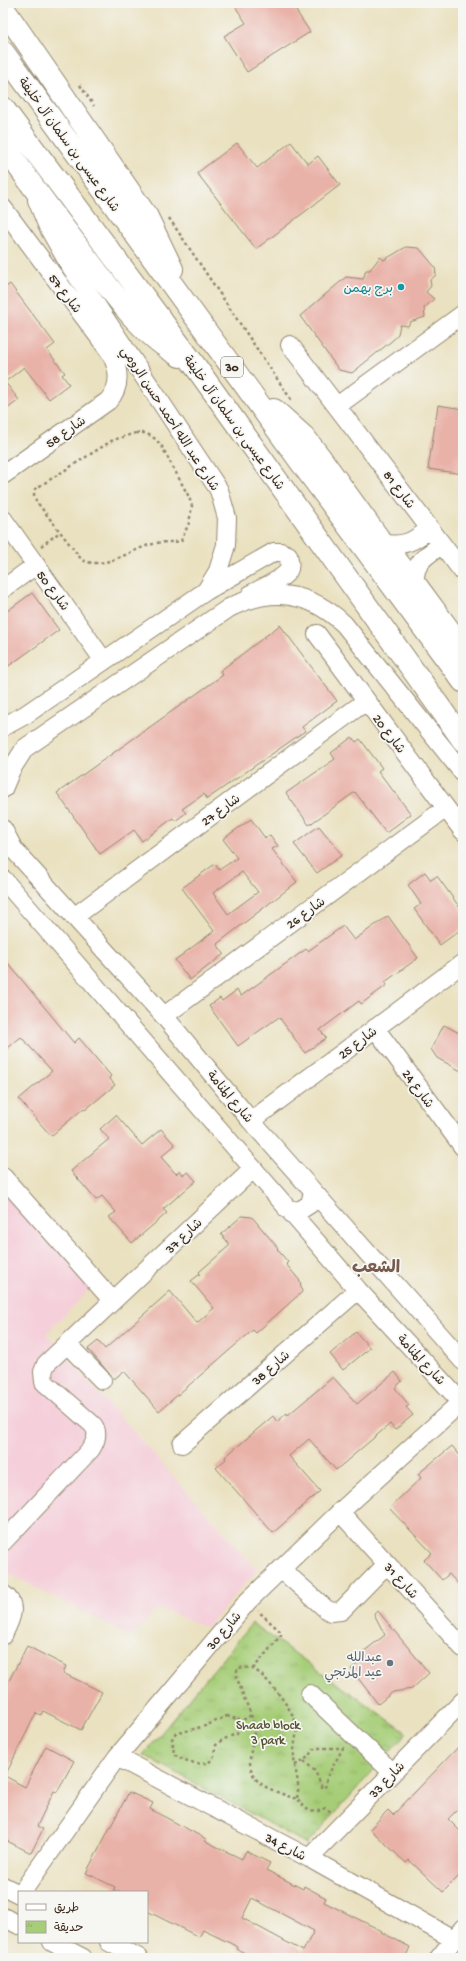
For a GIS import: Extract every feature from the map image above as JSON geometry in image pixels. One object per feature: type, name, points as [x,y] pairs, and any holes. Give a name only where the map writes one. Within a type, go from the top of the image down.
[{"type":"highway","points":[[3,8],[147,217],[170,262],[181,295]]},
{"type":"highway","name":"شارع عيسى بن سلمان آل خليفة","points":[[3,52],[253,396],[463,680]]},
{"type":"highway","name":"شارع عيسى بن سلمان آل خليفة","points":[[3,108],[193,363],[463,740]]},
{"type":"highway","points":[[3,144],[33,188],[127,310],[157,340],[193,363]]},
{"type":"highway","points":[[253,396],[272,408],[305,438],[382,543],[415,584],[463,649]]},
{"type":"street","name":"شارع عبد الله أحمد حسن الرومي","points":[[3,726],[25,715],[206,591],[223,558],[226,539],[227,518],[224,503],[218,490],[58,246],[40,208],[33,188]]},
{"type":"street","name":"شارع 57","points":[[3,208],[110,352],[117,369],[118,381]]},
{"type":"street","points":[[337,406],[463,314]]},
{"type":"street","name":"شارع 81","points":[[290,346],[463,572]]},
{"type":"street","name":"شارع 58","points":[[3,474],[108,401],[115,391],[118,381]]},
{"type":"street","name":"شارع 50","points":[[3,519],[104,661]]},
{"type":"street","points":[[382,543],[390,545],[406,544],[414,541],[430,529]]},
{"type":"street","points":[[415,584],[418,564],[427,554],[442,545]]},
{"type":"street","points":[[3,789],[11,770],[21,754],[37,740],[229,608],[243,601],[288,572],[290,564],[288,555],[281,552],[274,552],[206,591]]},
{"type":"street","points":[[3,590],[32,560]]},
{"type":"street","points":[[243,601],[270,595],[293,596],[315,603],[335,616],[344,624],[463,773]]},
{"type":"street","name":"شارع 20","points":[[317,634],[463,831]]},
{"type":"street","name":"شارع 27","points":[[74,917],[366,701]]},
{"type":"street","points":[[25,715],[20,723],[21,732],[28,739],[37,740]]},
{"type":"street","name":"شارع 26","points":[[164,1016],[446,808]]},
{"type":"street","name":"شارع المنامة","points":[[3,829],[10,844],[27,865],[164,1016],[251,1121],[463,1361]]},
{"type":"street","points":[[3,879],[12,865],[22,863],[27,865]]},
{"type":"street","name":"شارع المنامة","points":[[3,879],[287,1209],[322,1247],[358,1290],[462,1403]]},
{"type":"street","name":"شارع 25","points":[[251,1121],[463,963]]},
{"type":"street","name":"شارع 24","points":[[375,1028],[463,1147]]},
{"type":"street","name":"شارع 37","points":[[3,1542],[95,1444],[97,1433],[93,1425],[47,1385],[43,1377],[46,1364],[112,1300],[253,1169]]},
{"type":"street","points":[[3,1177],[112,1300]]},
{"type":"street","points":[[287,1209],[300,1211],[310,1204],[313,1192]]},
{"type":"street","points":[[322,1247],[323,1235],[333,1227],[345,1228]]},
{"type":"street","name":"شارع 38","points":[[182,1444],[358,1290]]},
{"type":"street","points":[[67,1344],[102,1380]]},
{"type":"street","name":"شارع 30","points":[[23,1891],[117,1757],[248,1601],[340,1512],[462,1403]]},
{"type":"street","name":"شارع 31","points":[[340,1512],[463,1648]]},
{"type":"street","points":[[281,1569],[326,1609],[336,1612],[341,1611],[387,1564]]},
{"type":"street","points":[[3,1594],[8,1598],[12,1611],[3,1635]]},
{"type":"street","points":[[310,1694],[392,1772]]},
{"type":"street","name":"شارع 33","points":[[309,1858],[463,1701]]},
{"type":"street","name":"شارع 34","points":[[117,1757],[458,1934]]},
{"type":"street","points":[[3,1886],[18,1894]]},
{"type":"street","points":[[3,1917],[18,1924]]},
{"type":"street","points":[[438,1958],[458,1934]]},
{"type":"street","points":[[54,1943],[83,1958]]},
{"type":"street","points":[[111,1943],[139,1958]]},
{"type":"path","points":[[76,81],[98,113]]},
{"type":"path","points":[[165,212],[294,403]]},
{"type":"path","points":[[145,433],[153,437],[161,446],[189,497],[192,506],[189,523],[181,541],[155,543],[130,554],[94,564],[82,560],[60,532],[36,501],[34,495],[35,489],[113,440],[127,435],[145,433]]},
{"type":"path","points":[[32,560],[60,532]]},
{"type":"path","points":[[248,1601],[281,1632],[281,1635],[253,1669]]},
{"type":"path","points":[[297,1798],[298,1783],[293,1753],[297,1732],[292,1715],[281,1697],[264,1678],[253,1669],[242,1667],[236,1671],[251,1715],[254,1730],[250,1766],[253,1776],[259,1783],[293,1798],[297,1798],[306,1809],[320,1811],[325,1808]]},
{"type":"path","points":[[237,1719],[239,1723],[237,1734],[218,1743],[215,1747],[214,1757],[207,1763],[185,1761],[174,1754],[172,1739],[175,1734],[205,1726],[226,1716],[237,1719],[246,1719],[251,1715]]},
{"type":"path","points":[[295,1765],[304,1762],[315,1748],[343,1748],[327,1778],[325,1788],[322,1787],[315,1771],[304,1762]]},
{"type":"shaded area","points":[[3,1179],[88,1278],[88,1291],[46,1334],[257,1570],[207,1627],[158,1608],[131,1637],[3,1571]]},
{"type":"green space","name":"Shaab block 3 park","points":[[252,1623],[407,1733],[307,1844],[143,1755]]},
{"type":"building","points":[[233,3],[291,3],[310,32],[247,72],[224,36],[246,23]]},
{"type":"building","points":[[291,142],[308,164],[318,156],[340,185],[256,249],[197,173],[237,143],[257,168]]},
{"type":"building","points":[[406,247],[419,248],[435,267],[436,275],[430,280],[431,286],[426,292],[434,299],[424,308],[425,317],[410,322],[408,326],[400,325],[398,334],[394,339],[352,373],[339,370],[300,316],[346,277],[363,279],[366,270],[370,270],[380,257],[384,260]]},
{"type":"building","points":[[10,284],[55,344],[47,350],[65,373],[62,375],[69,384],[49,399],[24,367],[5,382],[19,400],[3,412],[3,289]]},
{"type":"building","points":[[438,405],[463,409],[463,474],[428,469]]},
{"type":"building","points":[[32,593],[59,630],[3,670],[3,614]]},
{"type":"building","points":[[280,625],[337,701],[302,727],[305,731],[207,799],[204,794],[182,809],[186,813],[175,821],[173,818],[142,841],[134,830],[100,854],[57,793],[223,675],[220,671]]},
{"type":"building","points":[[352,737],[356,742],[360,739],[382,768],[378,771],[411,814],[386,833],[355,792],[309,825],[286,793],[335,759],[331,753]]},
{"type":"building","points":[[251,819],[265,838],[270,835],[278,846],[272,849],[297,882],[217,944],[224,954],[190,980],[175,960],[214,931],[182,888],[215,864],[219,870],[237,858],[223,839]],"holes":[[[242,872],[258,892],[228,914],[213,893]]]},
{"type":"building","points":[[319,826],[342,855],[317,873],[294,844]]},
{"type":"building","points":[[425,872],[431,880],[437,876],[463,912],[463,928],[440,945],[414,909],[421,904],[408,885]]},
{"type":"building","points":[[388,916],[418,958],[385,982],[387,985],[361,1004],[359,1001],[320,1030],[326,1038],[305,1053],[279,1017],[238,1046],[209,1006],[220,998],[222,1001],[237,990],[241,996],[306,949],[308,951],[343,926],[354,940]]},
{"type":"building","points":[[3,957],[74,1043],[79,1038],[111,1076],[109,1078],[115,1085],[85,1110],[84,1108],[51,1136],[19,1099],[52,1071],[21,1037],[3,1052]]},
{"type":"building","points":[[444,1025],[463,1035],[463,1072],[437,1058],[431,1049]]},
{"type":"building","points":[[116,1115],[142,1145],[161,1129],[175,1145],[161,1157],[176,1174],[180,1170],[183,1175],[188,1172],[196,1181],[163,1209],[167,1213],[132,1243],[109,1217],[116,1212],[102,1196],[96,1200],[71,1171],[109,1139],[100,1129]]},
{"type":"building","points":[[242,1216],[252,1217],[278,1248],[277,1249],[288,1262],[286,1264],[300,1281],[302,1292],[256,1333],[253,1330],[159,1411],[124,1371],[114,1379],[88,1349],[98,1341],[105,1349],[170,1291],[197,1323],[214,1308],[191,1281],[230,1245],[221,1234]]},
{"type":"building","points":[[356,1332],[370,1348],[343,1370],[330,1354]]},
{"type":"building","points":[[395,1372],[402,1381],[395,1388],[409,1405],[406,1407],[413,1415],[395,1430],[390,1424],[336,1470],[309,1439],[289,1456],[320,1491],[273,1533],[216,1468],[226,1459],[225,1457],[273,1416],[277,1422],[287,1413],[288,1415],[333,1377],[357,1404]]},
{"type":"building","points":[[452,1446],[463,1459],[463,1589],[449,1574],[442,1580],[424,1560],[432,1553],[389,1508],[421,1478],[418,1474]]},
{"type":"building","name":"عبدالله عيد المرتجي","points":[[378,1611],[429,1673],[412,1689],[393,1692],[378,1704],[351,1669],[366,1657],[363,1652],[385,1635],[374,1614]]},
{"type":"building","points":[[27,1646],[66,1666],[63,1673],[102,1692],[81,1730],[43,1711],[41,1715],[36,1713],[5,1776],[25,1787],[46,1746],[74,1761],[57,1792],[54,1791],[37,1826],[43,1829],[31,1853],[3,1839],[3,1692]]},
{"type":"building","points":[[463,1742],[463,1804],[448,1819],[463,1834],[463,1872],[443,1892],[409,1860],[406,1863],[370,1829],[388,1810],[393,1815]]},
{"type":"building","points":[[129,1792],[153,1803],[150,1809],[206,1839],[205,1841],[242,1859],[246,1851],[270,1863],[266,1870],[303,1889],[304,1886],[326,1898],[324,1902],[410,1947],[405,1958],[254,1958],[237,1949],[238,1947],[203,1930],[199,1937],[148,1912],[148,1891],[113,1891],[115,1887],[86,1873]],"holes":[[[252,1898],[314,1931],[303,1951],[242,1918]]]},
{"type":"place","name":"برج بهمن","points":[[401,287]]},
{"type":"place","name":"عبدالله عيد المرتجي","points":[[390,1663]]},
{"type":"district","name":"الشعب","points":[[376,1266]]}]
